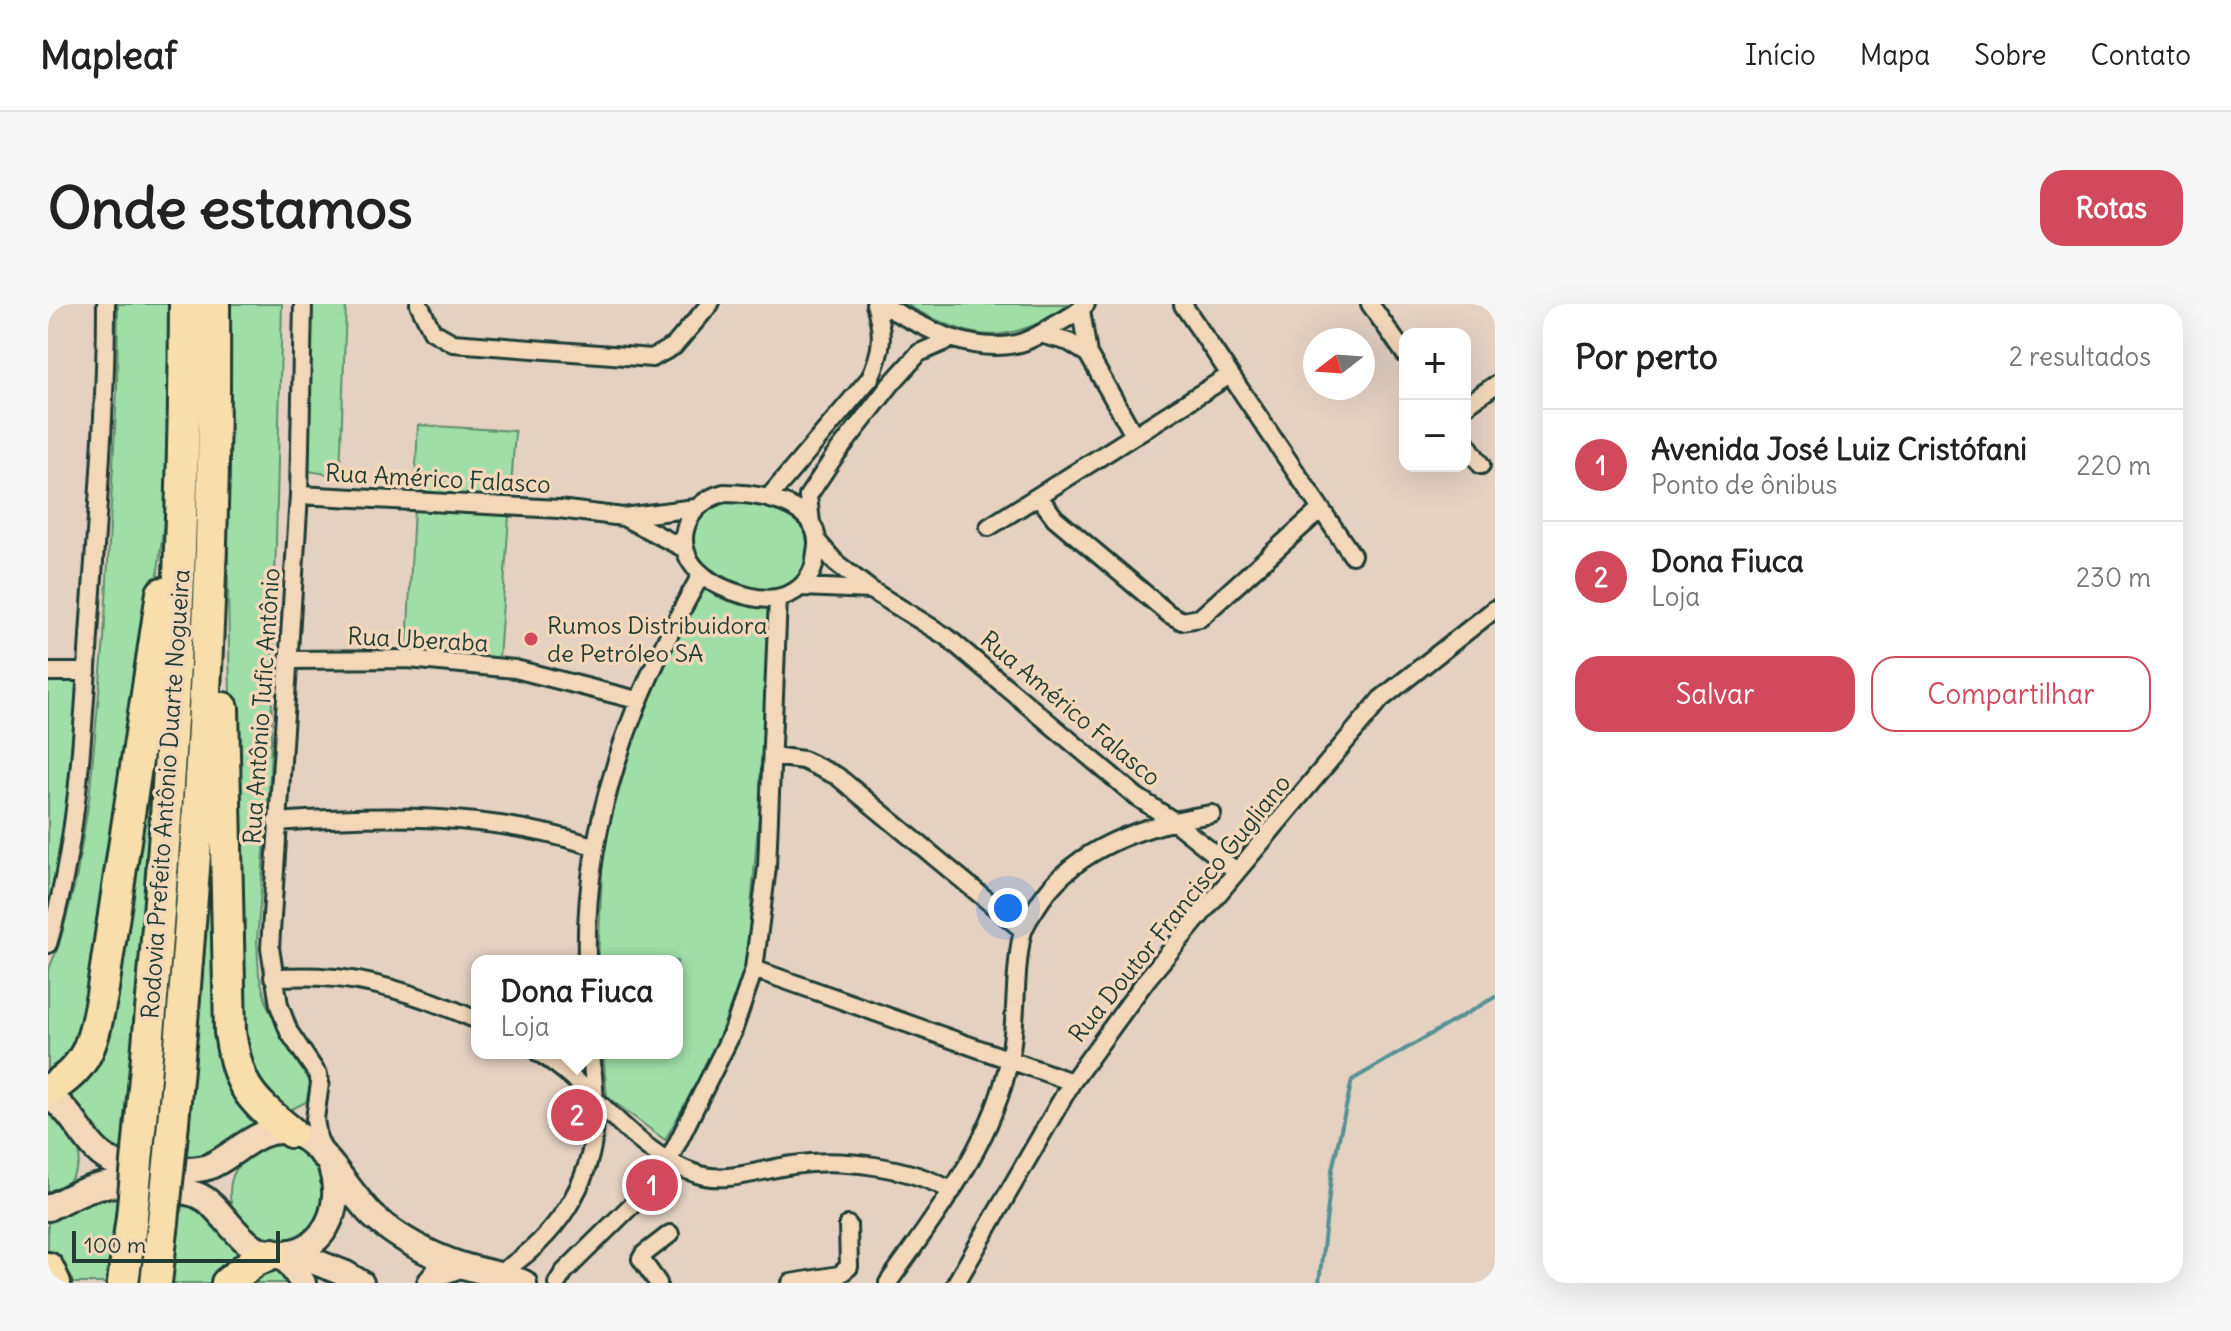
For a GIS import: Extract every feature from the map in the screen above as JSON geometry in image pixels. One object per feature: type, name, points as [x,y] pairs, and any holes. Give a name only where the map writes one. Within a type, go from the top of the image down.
[{"type":"highway","name":"Rodovia Prefeito Antônio Duarte Nogueira","points":[[123,1283],[155,981],[171,762],[185,304]]},
{"type":"highway","name":"Rodovia Prefeito Antônio Duarte Nogueira","points":[[156,1283],[199,812],[210,589],[214,304]]},
{"type":"highway","points":[[48,1090],[75,1071],[92,1045],[151,674],[183,436]]},
{"type":"highway","points":[[213,441],[222,594],[230,1032],[239,1072],[247,1090],[257,1105],[291,1132]]},
{"type":"highway","points":[[227,1283],[256,1260],[280,1253]]},
{"type":"highway","points":[[48,1268],[55,1283]]},
{"type":"main road","points":[[48,1097],[71,1114],[102,1155],[118,1163],[191,1172],[217,1163],[258,1136],[291,1132],[309,1142],[373,1216],[411,1243],[460,1265],[500,1273],[524,1283]]},
{"type":"main road","points":[[280,1253],[317,1238],[334,1212],[336,1181],[329,1164]]},
{"type":"main road","points":[[48,1208],[85,1191],[117,1184],[196,1194],[211,1204],[239,1236],[346,1274],[361,1283]]},
{"type":"main road","points":[[280,1253],[303,1283]]},
{"type":"main road","points":[[430,1283],[438,1273],[460,1265]]},
{"type":"street","points":[[48,944],[65,880],[87,672],[106,388],[106,304]]},
{"type":"street","name":"Rua Antônio Tufic Antônio","points":[[303,304],[299,495],[270,948],[273,977],[289,1032],[318,1075],[318,1138],[329,1164]]},
{"type":"street","points":[[419,304],[432,331],[453,343],[652,358],[674,346],[710,304]]},
{"type":"street","points":[[769,497],[870,378],[880,357],[883,329],[875,304]]},
{"type":"street","points":[[881,304],[951,339],[984,344],[1016,344],[1040,334],[1084,307],[1088,354],[1134,435]]},
{"type":"street","points":[[1370,304],[1399,345]]},
{"type":"street","points":[[1183,305],[1352,555]]},
{"type":"street","points":[[1040,334],[1069,342],[1088,354]]},
{"type":"street","points":[[811,523],[792,507],[769,497],[724,493],[710,497],[688,517],[684,531],[685,549],[701,575],[735,593],[757,598],[778,598],[802,587],[813,569],[817,541],[808,496],[815,483],[878,400],[919,353],[951,339]]},
{"type":"street","points":[[989,527],[1230,375]]},
{"type":"street","points":[[1471,402],[1495,385]]},
{"type":"street","points":[[863,387],[878,400]]},
{"type":"street","points":[[1471,450],[1481,465]]},
{"type":"street","name":"Rua Américo Falasco","points":[[299,495],[559,509],[623,517],[695,508]]},
{"type":"street","points":[[1039,497],[1055,518],[1169,614],[1182,621],[1200,618],[1320,510]]},
{"type":"street","name":"Rua Américo Falasco","points":[[623,517],[685,549]]},
{"type":"street","name":"Rua Américo Falasco","points":[[817,541],[836,563],[871,590],[947,637],[1137,797],[1172,820],[1236,871]]},
{"type":"street","points":[[587,955],[586,926],[593,846],[618,751],[637,700],[701,575]]},
{"type":"street","name":"Rua Américo Falasco","points":[[802,587],[871,590]]},
{"type":"street","points":[[557,1283],[564,1272],[652,1185],[668,1162],[733,1031],[754,969],[767,867],[778,598]]},
{"type":"street","name":"Rua Doutor Francisco Gugliano","points":[[956,1283],[1072,1082],[1147,979],[1381,699],[1495,609]]},
{"type":"street","name":"Rua Uberaba","points":[[289,660],[408,659],[515,669],[637,700]]},
{"type":"street","points":[[48,672],[87,672]]},
{"type":"street","points":[[772,756],[803,760],[837,776],[1023,930]]},
{"type":"street","points":[[888,1283],[952,1191],[980,1139],[1009,1061],[1023,930],[1043,897],[1078,862],[1119,838],[1172,820],[1212,814]]},
{"type":"street","points":[[276,822],[353,816],[436,817],[510,826],[593,846]]},
{"type":"street","points":[[754,969],[1072,1082]]},
{"type":"street","points":[[273,977],[325,977],[372,985],[424,999],[471,1018]]},
{"type":"street","points":[[549,1059],[640,1142],[668,1162],[700,1175],[723,1177],[798,1164],[855,1164],[896,1169],[932,1179],[952,1191]]},
{"type":"street","points":[[556,1063],[564,1059]]},
{"type":"street","points":[[500,1273],[541,1243],[561,1219],[579,1188],[589,1162],[595,1124],[592,1059]]},
{"type":"street","points":[[291,1132],[316,1100]]},
{"type":"street","points":[[791,1283],[839,1275],[846,1271],[849,1267],[848,1225]]},
{"type":"street","points":[[658,1283],[641,1259],[670,1234]]},
{"type":"green space","points":[[118,304],[173,304],[168,471],[163,529],[149,646],[85,1043],[48,1081],[48,971],[59,945],[76,880],[89,800],[104,639],[117,390]]},
{"type":"green space","points":[[227,304],[282,304],[270,777],[257,941],[259,975],[268,1008],[311,1081],[306,1102],[286,1112],[247,1075],[236,882],[230,690]]},
{"type":"green space","points":[[311,304],[346,304],[340,476],[308,471]]},
{"type":"green space","points":[[906,304],[1069,304],[1028,327],[992,335],[953,327]]},
{"type":"green space","points":[[418,425],[515,431],[499,659],[407,649]]},
{"type":"green space","points":[[712,500],[771,502],[808,525],[811,568],[798,585],[778,594],[736,589],[705,573],[690,545],[691,520]]},
{"type":"green space","points":[[703,589],[738,603],[769,606],[763,768],[746,965],[712,1055],[665,1140],[607,1097],[604,1059],[683,1059],[683,955],[598,955],[603,849],[643,704]]},
{"type":"green space","points":[[48,672],[87,672],[48,930]]},
{"type":"green space","points":[[162,673],[152,839],[125,1157],[113,1155],[61,1098],[67,1085]]},
{"type":"green space","points":[[218,730],[221,1027],[270,1127],[216,1155],[183,1165]]},
{"type":"green space","points":[[48,1108],[76,1142],[80,1159],[68,1183],[48,1199]]},
{"type":"green space","points":[[269,1145],[287,1145],[305,1153],[318,1166],[326,1184],[323,1212],[305,1233],[287,1241],[269,1241],[251,1233],[238,1220],[230,1202],[230,1184],[238,1166],[251,1153]]},
{"type":"green space","points":[[120,1194],[109,1283],[62,1283],[48,1253],[48,1217],[77,1201]]},
{"type":"green space","points":[[180,1196],[194,1202],[250,1253],[216,1283],[170,1283]]},
{"type":"green space","points":[[278,1267],[295,1283],[238,1283]]},
{"type":"waterway","points":[[1319,1283],[1332,1170],[1352,1080],[1495,997]]},
{"type":"place","name":"Rumos Distribuidora de Petróleo SA","points":[[531,639]]},
{"type":"place","name":"Dona Fiuca","points":[[577,1115]]},
{"type":"place","name":"Avenida José Luiz Cristófani","points":[[652,1185]]}]
